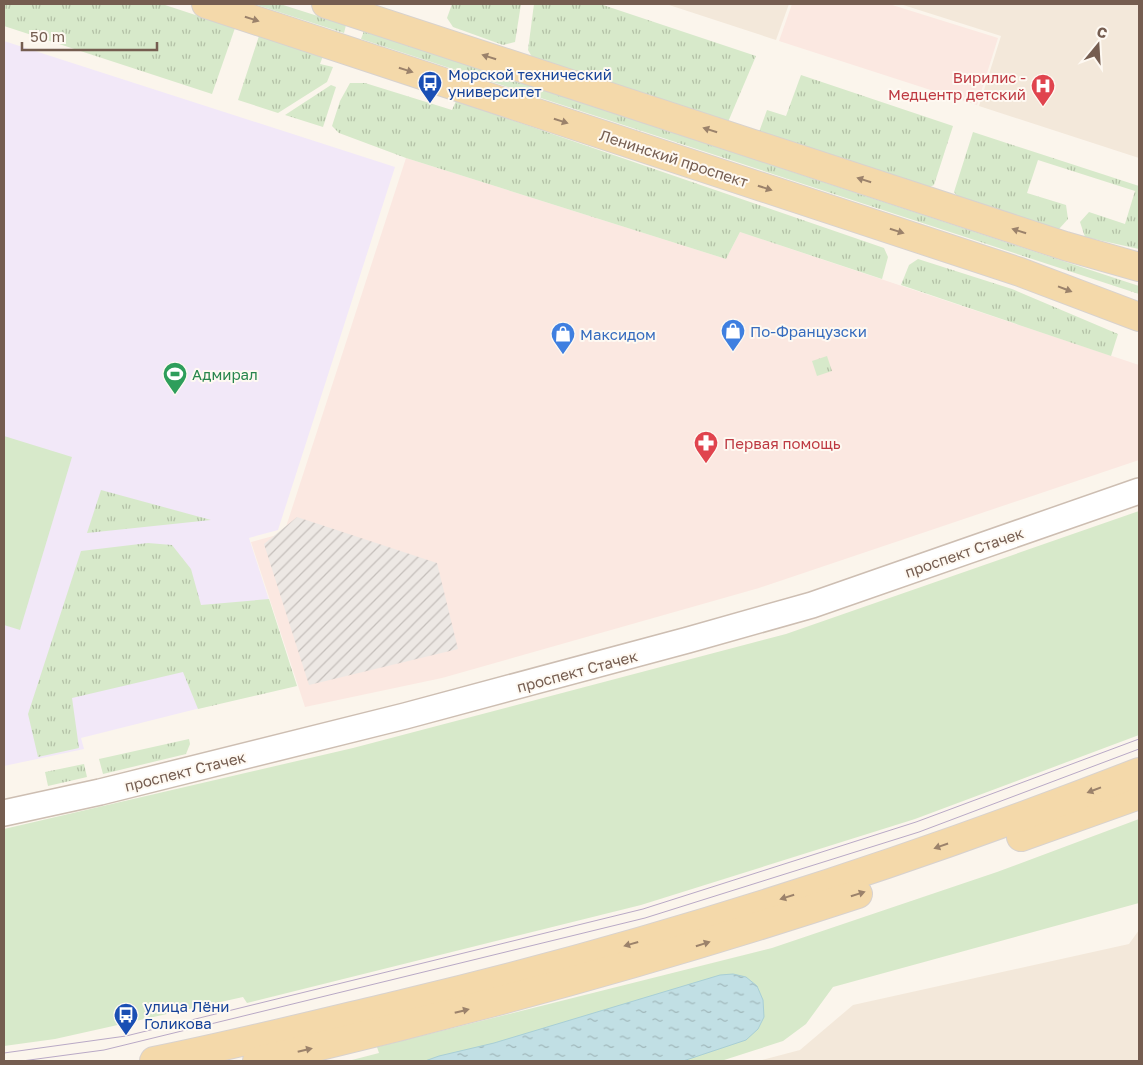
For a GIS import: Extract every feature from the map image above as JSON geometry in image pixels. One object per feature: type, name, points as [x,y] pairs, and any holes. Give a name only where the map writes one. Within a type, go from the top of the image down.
[{"type":"main road","name":"Ленинский проспект","points":[[206,4],[1020,272],[1139,317]]},
{"type":"main road","points":[[326,4],[1056,243],[1139,267]]},
{"type":"main road","points":[[158,1061],[490,984],[581,959],[882,867],[1025,816],[1139,772]]},
{"type":"main road","points":[[257,1061],[480,1007],[678,952],[924,872],[1139,795]]},
{"type":"street","name":"проспект Стачек","points":[[4,813],[100,792],[395,719],[812,605],[1139,491]]},
{"type":"shaded area","points":[[666,4],[789,4],[776,40]]},
{"type":"shaded area","points":[[792,4],[889,4],[998,38],[977,105],[779,41]]},
{"type":"shaded area","points":[[900,4],[1139,4],[1139,158],[979,106],[1001,36]]},
{"type":"shaded area","points":[[4,41],[395,167],[278,530],[249,538],[296,684],[81,738],[84,749],[4,766]]},
{"type":"shaded area","points":[[406,158],[726,259],[740,232],[1139,365],[1139,460],[759,588],[442,678],[305,707],[251,542],[284,533]]},
{"type":"shaded area","points":[[297,517],[437,563],[458,649],[309,685],[264,544]]},
{"type":"shaded area","points":[[1139,930],[1139,1061],[758,1061],[800,1050],[853,1005],[1129,944]]},
{"type":"green space","points":[[4,4],[162,4],[235,28],[212,94],[4,26]]},
{"type":"green space","points":[[254,4],[280,4],[346,25],[344,33]]},
{"type":"green space","points":[[452,4],[521,4],[515,42],[503,45],[453,27],[447,18]]},
{"type":"green space","points":[[534,4],[600,4],[756,56],[728,122],[532,57],[528,50]]},
{"type":"green space","points":[[364,31],[1139,286],[1139,294],[361,39]]},
{"type":"green space","points":[[259,36],[323,56],[320,64],[333,67],[327,82],[278,113],[238,100]]},
{"type":"green space","points":[[801,75],[953,126],[934,185],[925,189],[759,132],[767,110],[786,116]]},
{"type":"green space","points":[[350,83],[365,83],[452,110],[456,101],[884,248],[888,257],[882,279],[740,232],[726,259],[406,158],[339,133],[332,126],[340,101]]},
{"type":"green space","points":[[331,85],[336,87],[323,127],[285,115]]},
{"type":"green space","points":[[973,132],[1139,186],[1139,249],[1085,237],[1080,222],[1089,212],[1125,224],[1135,191],[1038,160],[1027,193],[1066,205],[1068,219],[1059,229],[1053,230],[959,199],[954,192]]},
{"type":"green space","points":[[918,259],[1012,289],[1118,334],[1111,356],[901,285],[909,265]]},
{"type":"green space","points":[[827,356],[832,371],[817,376],[812,361]]},
{"type":"green space","points":[[4,436],[72,457],[20,630],[4,625]]},
{"type":"green space","points":[[101,490],[211,520],[87,533]]},
{"type":"green space","points":[[1139,511],[1139,735],[915,819],[641,905],[247,1003],[243,997],[55,1039],[4,1046],[4,829],[353,748],[786,634]]},
{"type":"green space","points":[[148,543],[172,545],[191,569],[201,605],[269,599],[297,686],[198,709],[183,672],[72,698],[79,748],[38,757],[28,714],[81,551]]},
{"type":"green space","points":[[189,739],[190,744],[186,754],[103,774],[99,759]]},
{"type":"green space","points":[[84,764],[87,777],[48,786],[45,772]]},
{"type":"green space","points":[[1139,819],[1139,903],[833,987],[806,1024],[783,1041],[721,1061],[348,1061],[379,1053],[377,1047],[772,948],[997,872]]},
{"type":"water","points":[[733,974],[746,977],[757,986],[763,1000],[764,1017],[758,1029],[746,1040],[683,1061],[425,1061],[494,1043],[720,975]]},
{"type":"tram line","points":[[4,1053],[126,1036],[643,909],[916,822],[1139,739]]},
{"type":"tram line","points":[[22,1061],[104,1050],[645,918],[919,832],[1139,749]]},
{"type":"place","name":"Морской технический университет","points":[[430,104]]},
{"type":"place","name":"Вирилис - Медцентр детский","points":[[1043,107]]},
{"type":"place","name":"По-Французски","points":[[733,352]]},
{"type":"place","name":"Максидом","points":[[563,355]]},
{"type":"place","name":"Адмирал","points":[[175,395]]},
{"type":"place","name":"Первая помощь","points":[[706,464]]},
{"type":"place","name":"улица Лёни Голикова","points":[[126,1036]]}]
